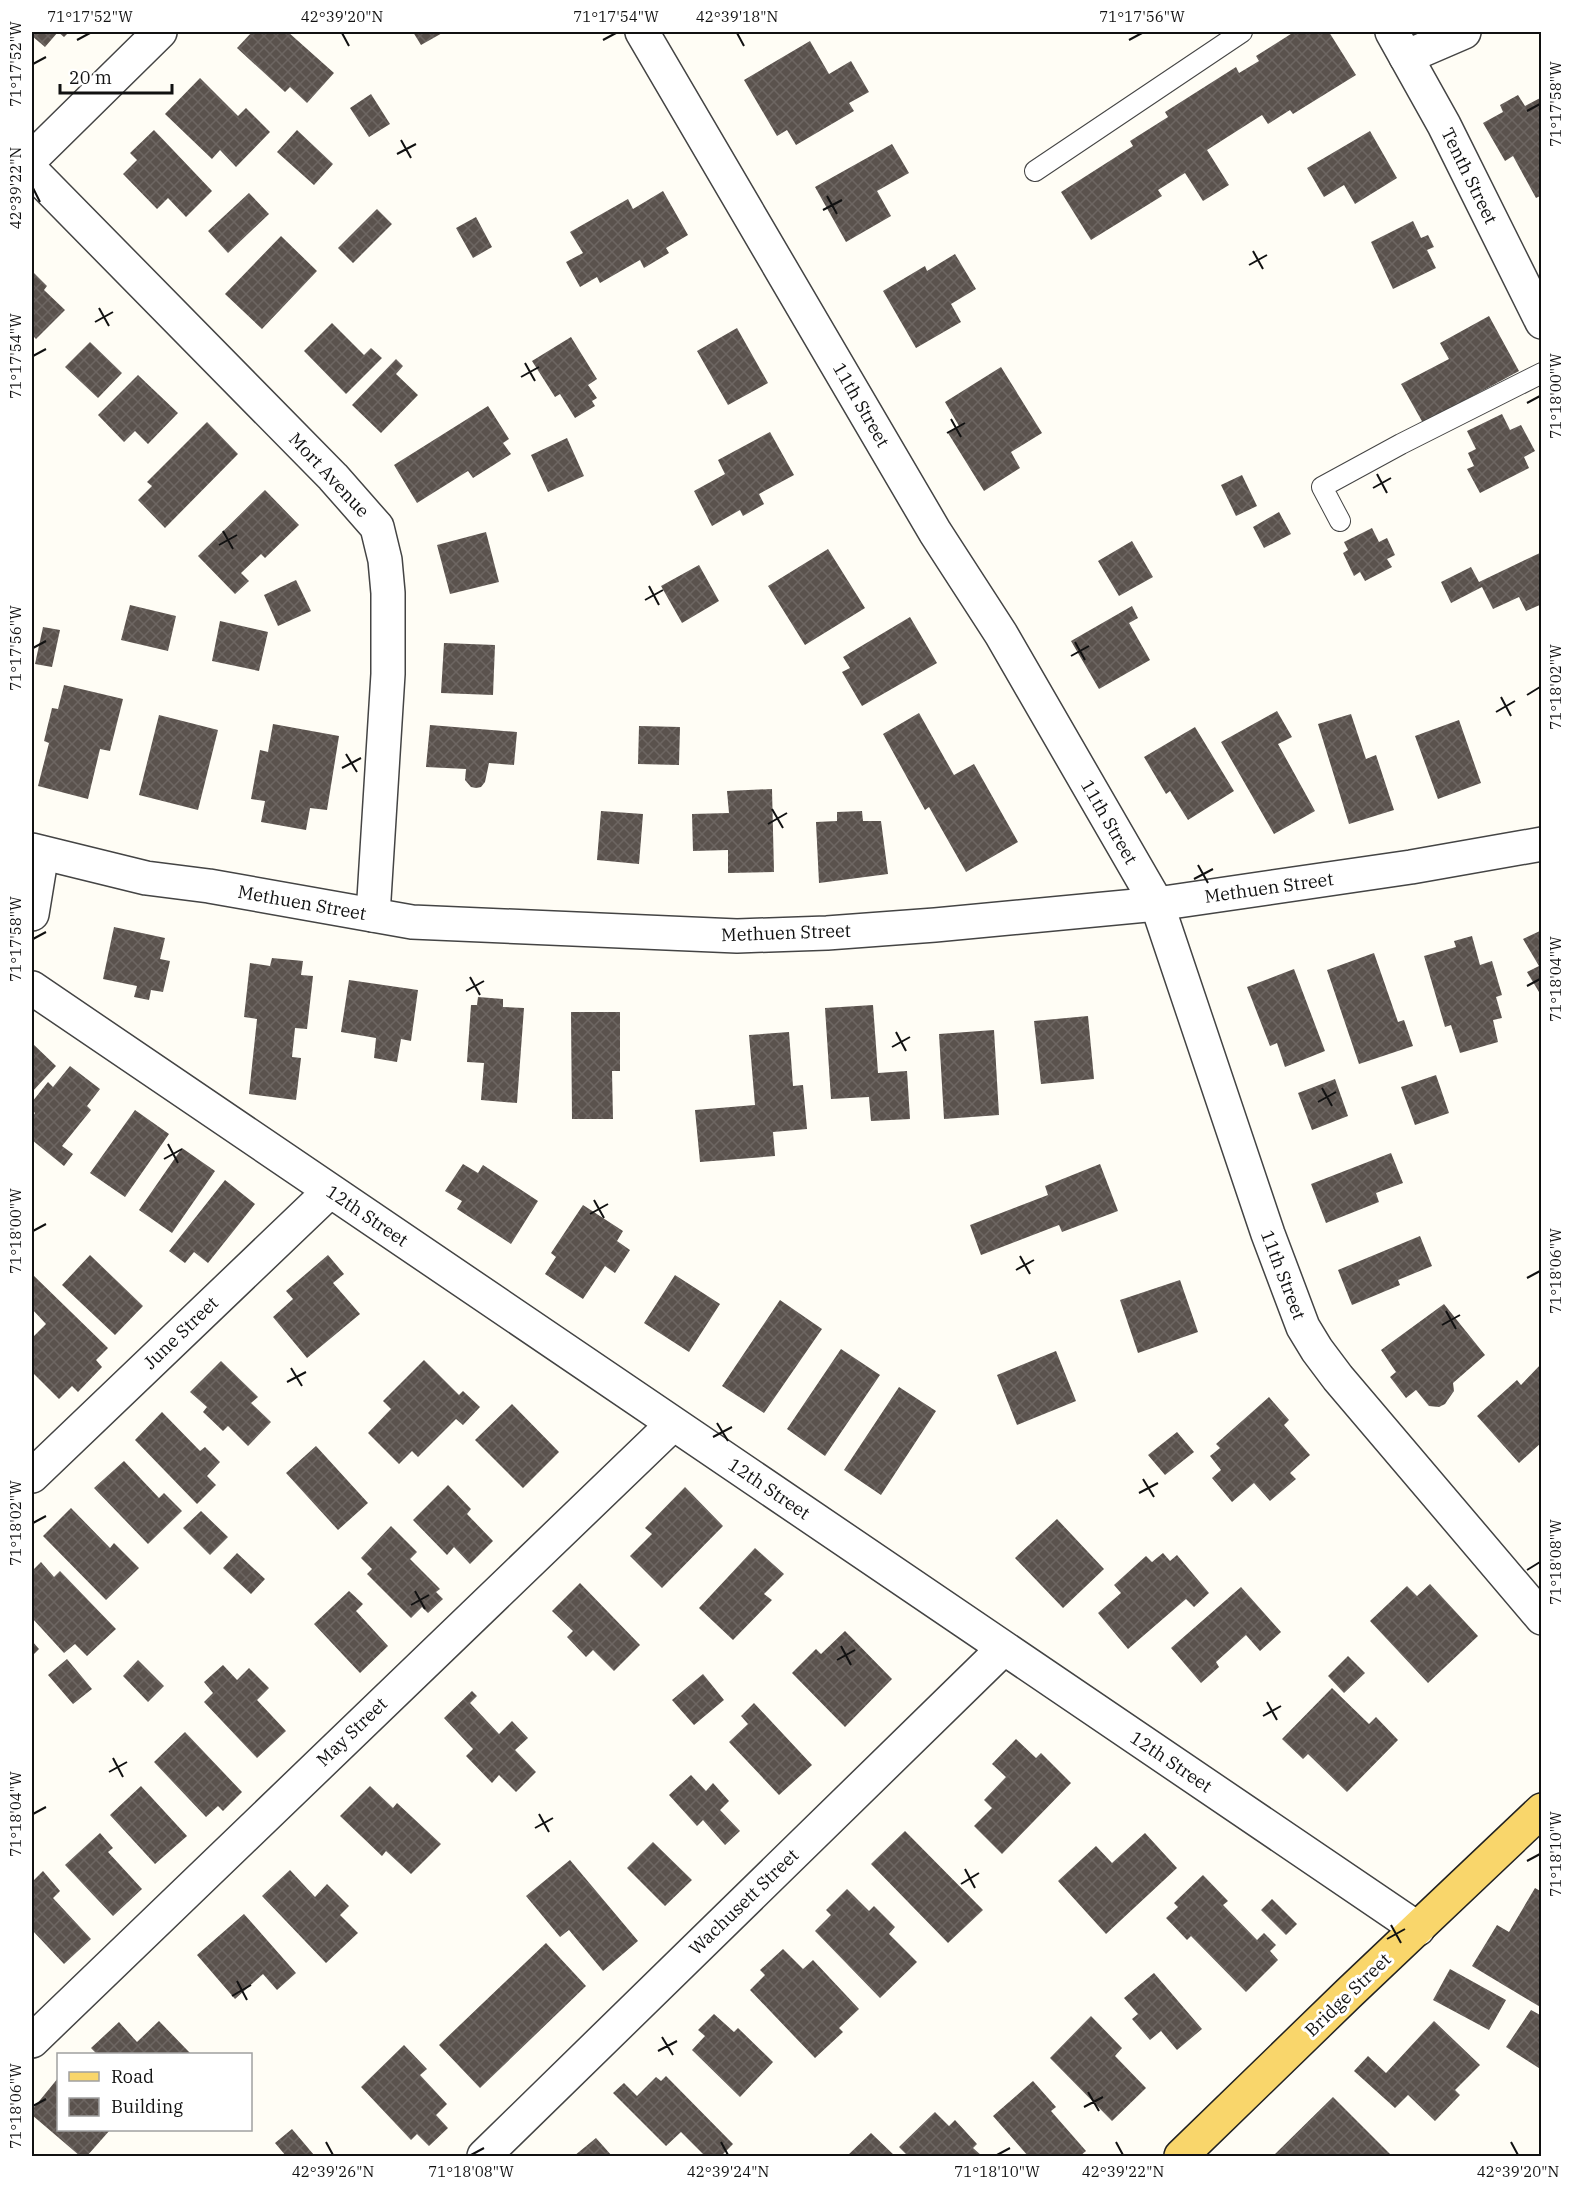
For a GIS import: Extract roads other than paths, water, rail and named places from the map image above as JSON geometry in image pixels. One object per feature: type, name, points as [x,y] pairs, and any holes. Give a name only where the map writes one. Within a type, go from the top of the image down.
[{"type":"main road","name":"Bridge Street","points":[[1182,2157],[1349,1993],[1542,1810]]},
{"type":"street","points":[[32,158],[160,32]]},
{"type":"street","name":"11th Street","points":[[642,32],[935,531],[1001,634],[1157,904],[1268,1234],[1303,1327],[1338,1378],[1542,1618]]},
{"type":"street","points":[[1399,44],[1464,32]]},
{"type":"street","name":"Tenth Street","points":[[1399,44],[1444,126],[1542,322]]},
{"type":"street","name":"Mort Avenue","points":[[32,171],[325,468],[377,527],[385,560],[388,594],[388,674],[374,915]]},
{"type":"street","name":"Methuen Street","points":[[37,851],[146,878],[208,886],[412,922],[737,936],[827,933],[935,925],[1157,904],[1412,867],[1542,844]]},
{"type":"street","points":[[32,914],[37,851]]},
{"type":"street","name":"12th Street","points":[[32,988],[1418,1929]]},
{"type":"street","name":"June Street","points":[[32,1476],[330,1191]]},
{"type":"street","name":"May Street","points":[[32,2041],[673,1424]]},
{"type":"street","name":"Wachusett Street","points":[[484,2157],[1004,1648]]},
{"type":"lane","points":[[1035,171],[1242,32]]},
{"type":"lane","points":[[1340,521],[1322,487],[1401,444],[1542,374]]}]
